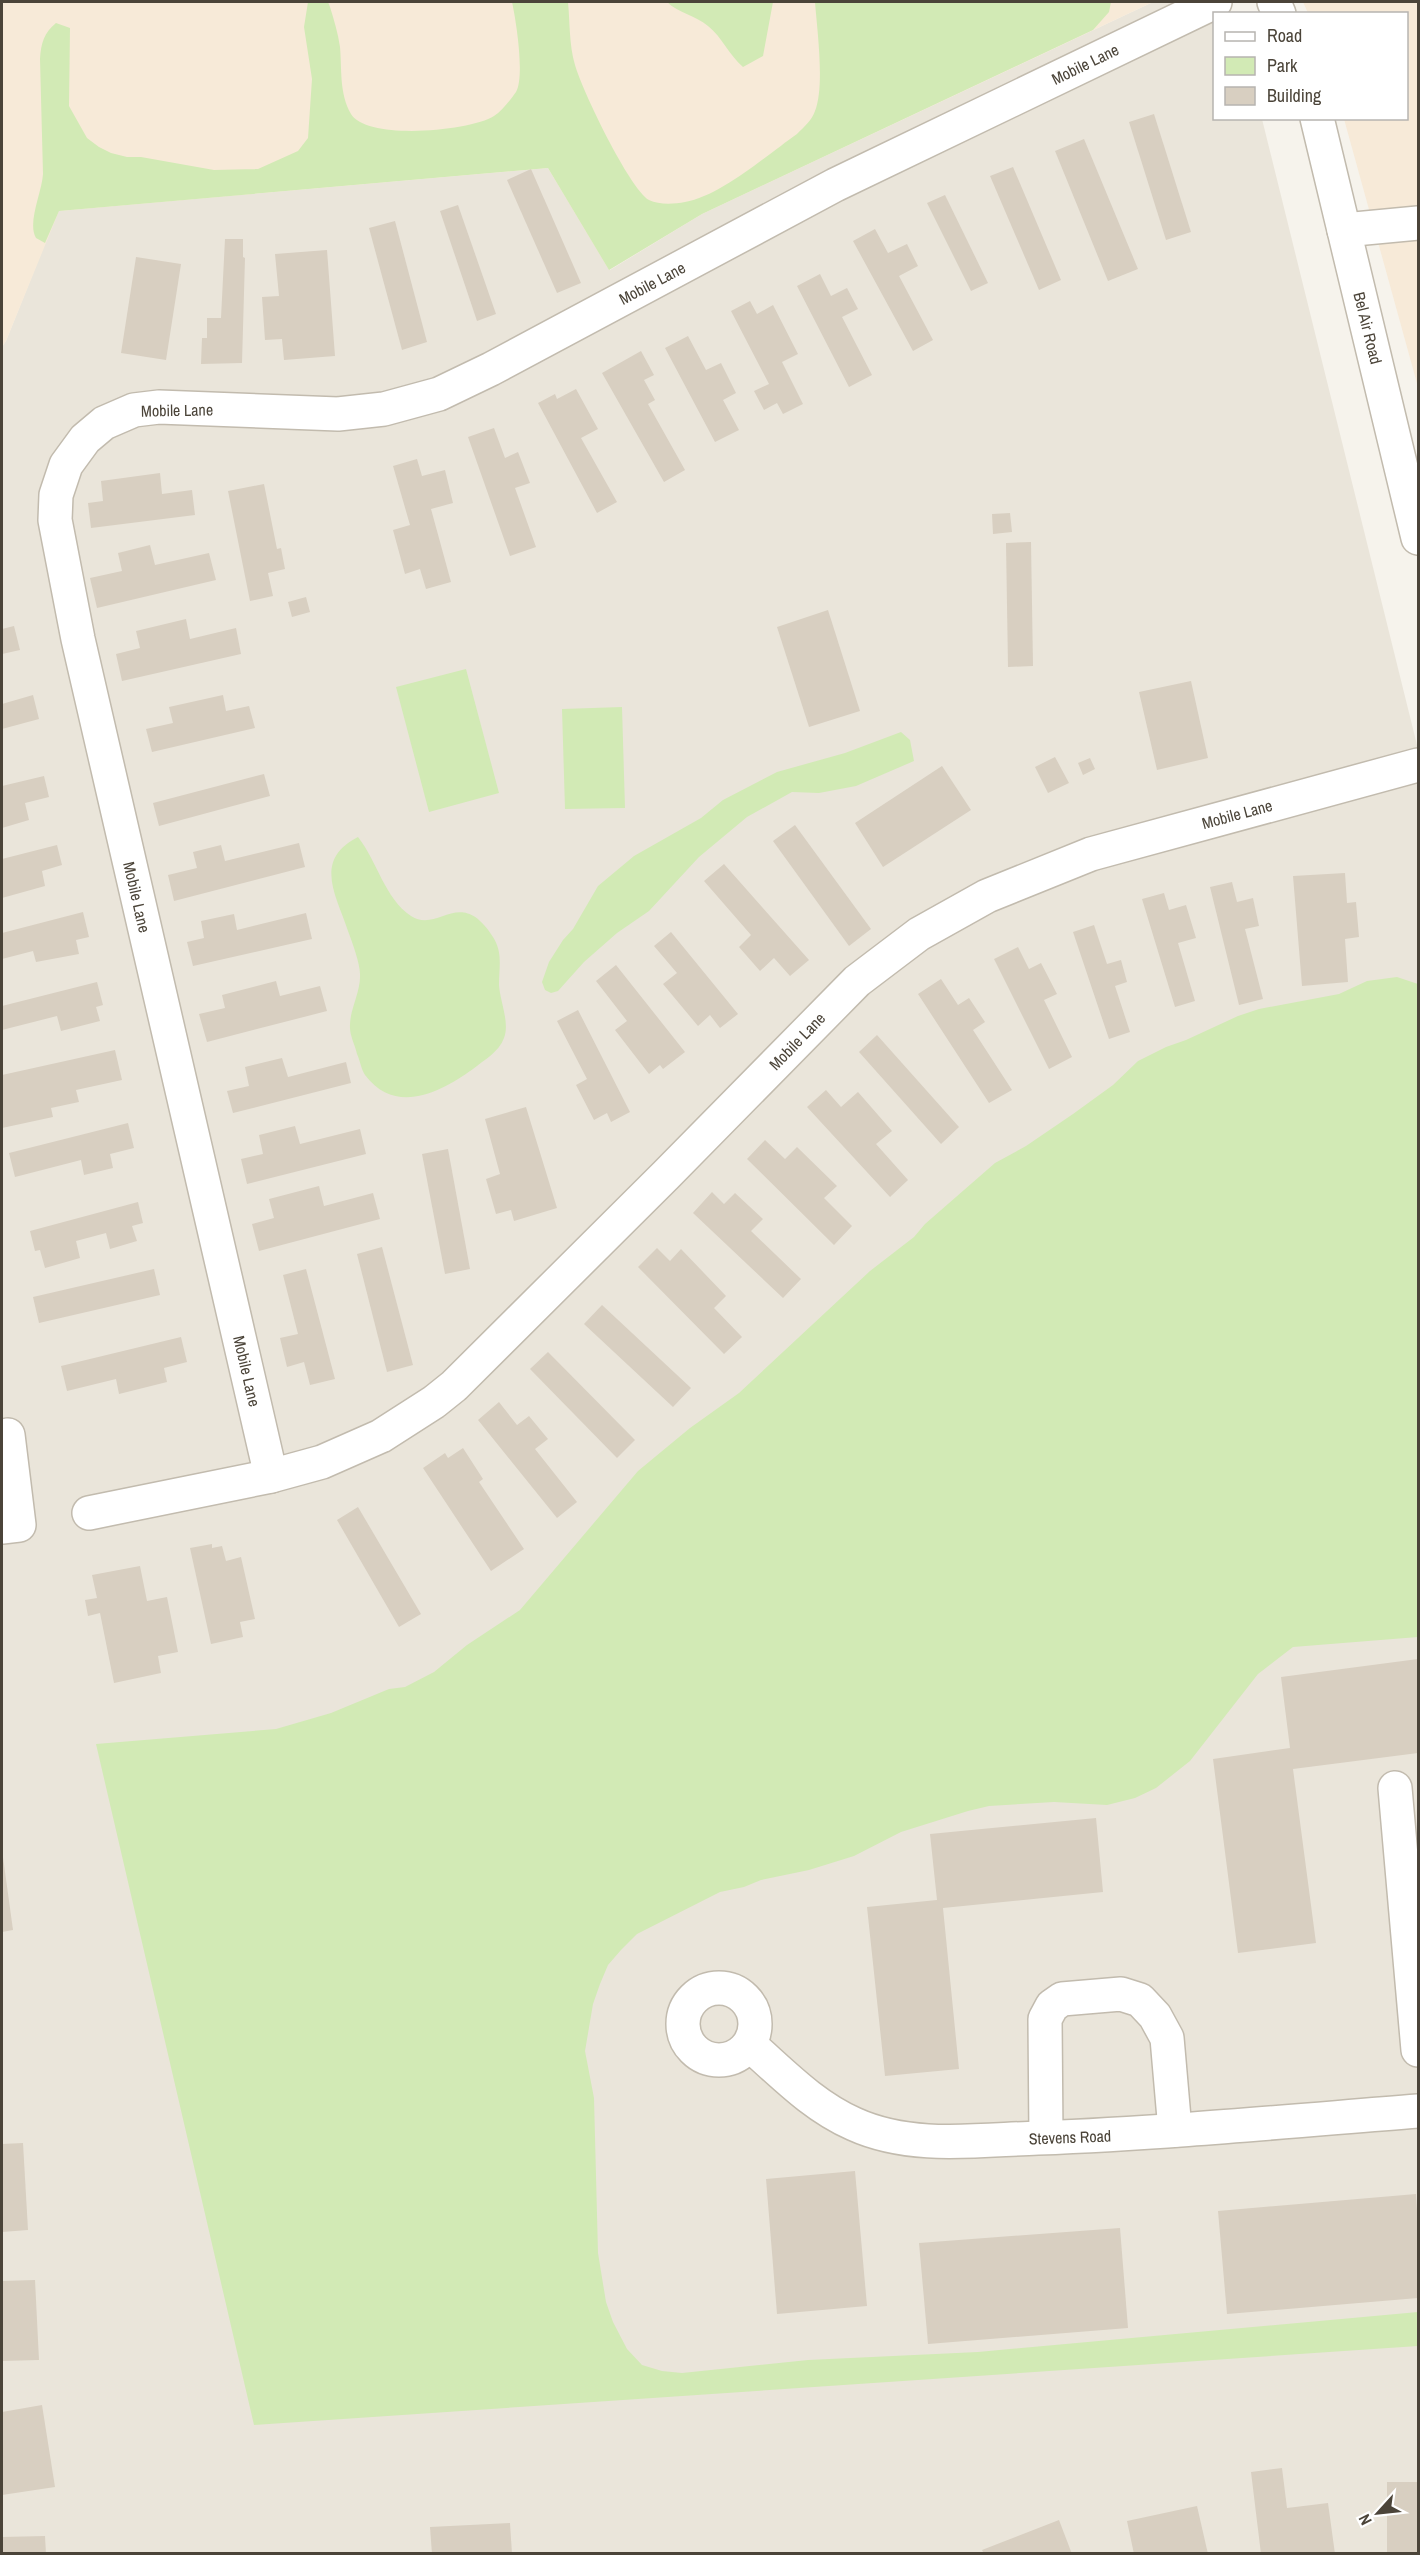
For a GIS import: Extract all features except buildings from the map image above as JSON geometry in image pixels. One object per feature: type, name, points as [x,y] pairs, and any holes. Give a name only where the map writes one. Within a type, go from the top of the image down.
[{"type":"street","name":"Mobile Lane","points":[[271,1476],[78,639],[55,520],[56,495],[66,465],[85,439],[98,428],[134,410],[159,407],[338,414],[384,409],[439,394],[491,369],[835,185],[1215,2]]},
{"type":"street","name":"Bel Air Road","points":[[1317,120],[1419,538]]},
{"type":"street","points":[[1344,230],[1419,223]]},
{"type":"street","name":"Mobile Lane","points":[[89,1513],[271,1476],[322,1462],[381,1436],[434,1402],[454,1386],[857,981],[919,934],[987,896],[1091,854],[1419,765]]},
{"type":"street","points":[[8,1435],[10,1526]]},
{"type":"street","points":[[1395,1788],[1419,2050]]},
{"type":"street","points":[[1046,2138],[1045,2019],[1052,2006],[1062,1999],[1121,1994],[1140,2000],[1155,2016],[1167,2038],[1175,2130]]},
{"type":"street","name":"Stevens Road","points":[[750,2045],[816,2103],[854,2125],[888,2136],[933,2142],[1175,2130],[1419,2111]]},
{"type":"shaded area","points":[[2,2],[1153,2],[702,214],[609,270],[548,168],[59,211],[2,347]]},
{"type":"shaded area","points":[[1153,2],[1219,2],[1213,12],[1213,120],[1262,120],[1418,749],[1418,2553],[2,2554],[2,347],[58,211],[548,168],[610,270],[702,214]]},
{"type":"shaded area","points":[[1303,2],[1418,2],[1418,387],[1344,120],[1408,120],[1408,12],[1308,12]]},
{"type":"green space","points":[[308,2],[328,2],[330,7],[340,47],[344,98],[351,114],[361,122],[377,128],[420,131],[464,126],[497,114],[514,95],[519,84],[519,48],[512,2],[568,2],[573,57],[596,116],[640,192],[649,200],[667,204],[685,202],[713,192],[758,163],[797,134],[810,120],[815,111],[820,87],[815,2],[1111,2],[1109,12],[1093,30],[702,214],[609,270],[548,168],[59,211],[45,243],[36,238],[33,224],[43,174],[40,53],[46,35],[56,23],[70,28],[69,106],[87,138],[99,147],[127,157],[141,157],[214,170],[258,169],[298,151],[308,138],[312,79],[304,27]]},
{"type":"green space","points":[[667,2],[773,2],[763,56],[743,67],[708,26]]},
{"type":"green space","points":[[466,669],[499,793],[429,812],[396,687]]},
{"type":"green space","points":[[622,707],[625,808],[565,809],[562,709]]},
{"type":"green space","points":[[901,732],[910,740],[914,761],[856,786],[819,793],[792,792],[747,817],[699,857],[649,911],[617,933],[584,962],[558,991],[551,993],[545,990],[542,982],[549,962],[573,929],[598,886],[634,856],[701,818],[723,800],[777,772],[845,753]]},
{"type":"green space","points":[[358,837],[394,900],[402,909],[421,920],[431,920],[460,912],[470,914],[481,922],[493,937],[498,949],[499,985],[506,1026],[502,1043],[491,1055],[460,1078],[433,1092],[419,1096],[390,1095],[377,1087],[364,1073],[351,1034],[350,1021],[359,987],[360,969],[334,892],[332,867],[336,856],[344,846]]},
{"type":"green space","points":[[1397,977],[1418,984],[1418,1637],[1293,1647],[1258,1674],[1190,1761],[1156,1788],[1135,1798],[1107,1805],[1054,1802],[989,1806],[901,1832],[854,1856],[809,1870],[761,1880],[744,1887],[720,1892],[637,1934],[608,1965],[593,2004],[585,2051],[594,2098],[598,2253],[606,2302],[627,2349],[642,2365],[662,2371],[682,2373],[808,2360],[978,2352],[1418,2312],[1418,2346],[254,2425],[96,1744],[276,1729],[331,1713],[389,1689],[405,1687],[434,1672],[467,1645],[520,1610],[638,1471],[690,1428],[739,1393],[870,1271],[914,1237],[925,1224],[995,1163],[1026,1146],[1073,1114],[1113,1085],[1138,1061],[1166,1047],[1259,1009],[1339,994],[1367,981]]}]
